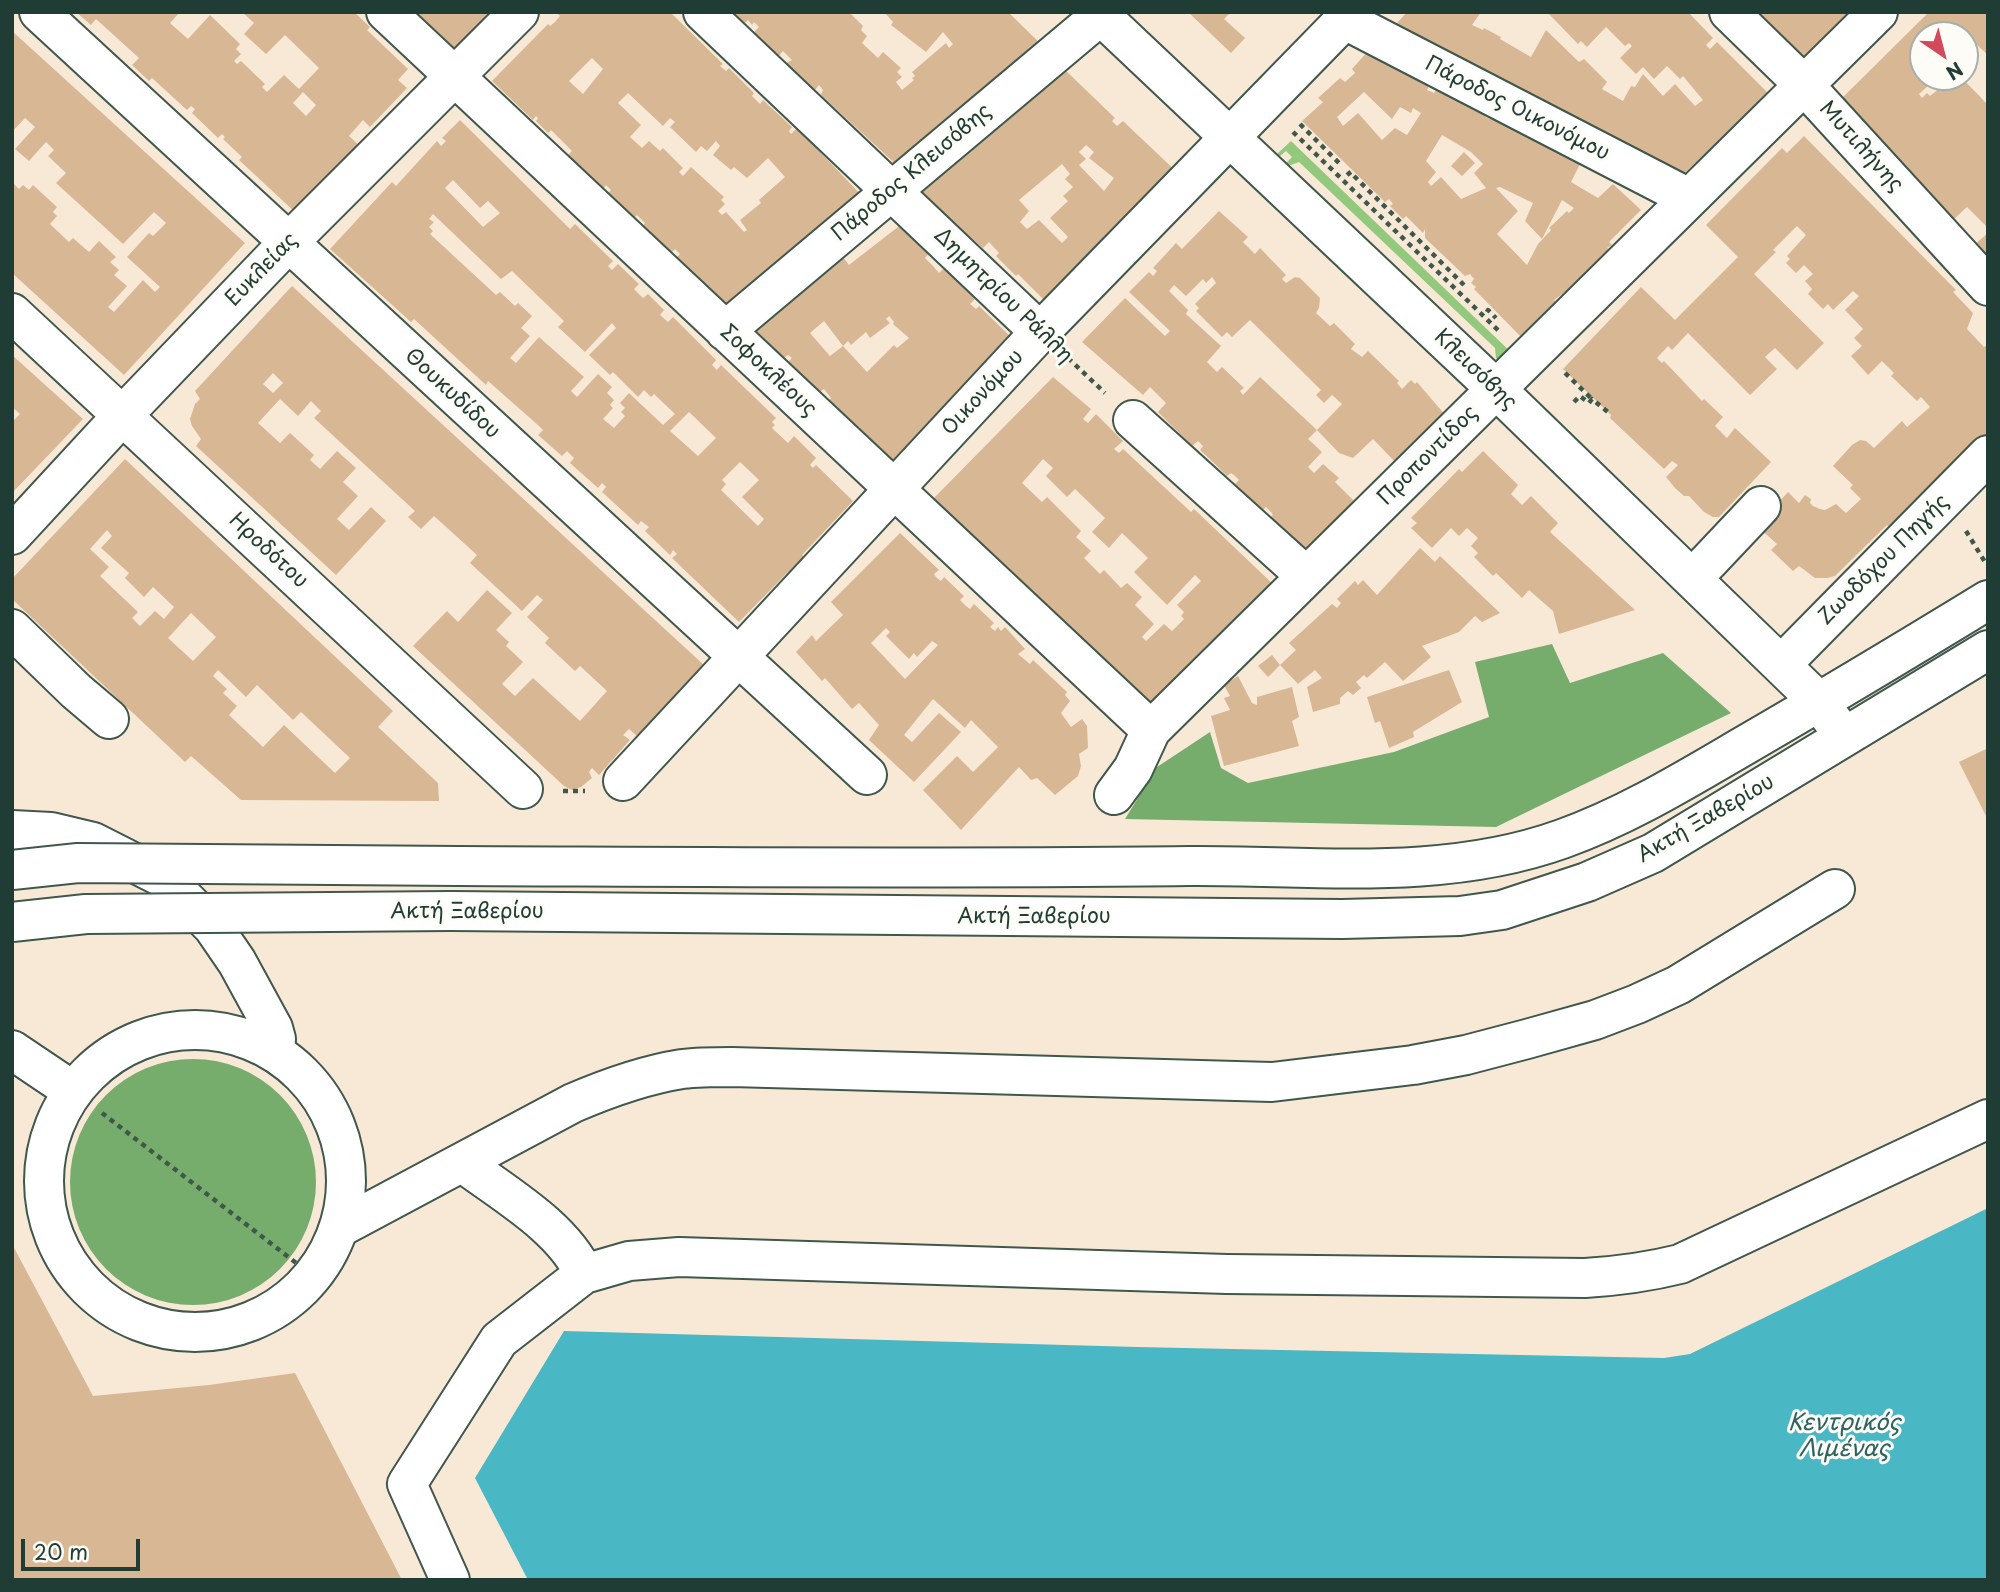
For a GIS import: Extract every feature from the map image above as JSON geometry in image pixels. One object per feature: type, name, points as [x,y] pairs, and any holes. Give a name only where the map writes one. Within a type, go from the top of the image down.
[{"type":"street","name":"Θουκυδίδου","points":[[39,12],[867,775]]},
{"type":"street","name":"Σοφοκλέους","points":[[386,12],[1151,730]]},
{"type":"street","name":"Ευκλείας","points":[[12,535],[121,416],[288,243],[519,12]]},
{"type":"street","name":"Δημητρίου Ράλλη","points":[[703,12],[1040,332]]},
{"type":"street","name":"Μυτιλήνης","points":[[1730,12],[1804,85],[1988,286]]},
{"type":"street","name":"Προποντίδος","points":[[1114,795],[1133,769],[1151,730],[1878,12]]},
{"type":"street","name":"Πάροδος Κλεισόβης","points":[[725,331],[1098,14]]},
{"type":"street","name":"Κλεισόβης","points":[[1098,14],[1496,389],[1819,702],[1844,736]]},
{"type":"street","name":"Οικονόμου","points":[[623,781],[1040,332],[1349,16]]},
{"type":"street","name":"Πάροδος Οικονόμου","points":[[1349,16],[1689,198]]},
{"type":"street","name":"Ηροδότου","points":[[12,313],[523,789]]},
{"type":"street","points":[[1133,420],[1306,576]]},
{"type":"street","name":"Ζωοδόχου Πηγής","points":[[1781,665],[1988,455]]},
{"type":"street","points":[[1686,573],[1755,501]]},
{"type":"street","points":[[12,870],[78,863],[994,868],[1440,867],[1526,850],[1611,819],[1676,785],[1819,702],[1988,600]]},
{"type":"street","points":[[12,629],[109,719]]},
{"type":"street","name":"Ακτή Ξαβερίου","points":[[12,922],[86,914],[452,911],[1208,919],[1460,916],[1502,909],[1548,896],[1653,853],[1988,650]]},
{"type":"street","points":[[12,830],[51,832],[93,842],[164,878],[213,927],[237,962],[273,1028],[275,1051]]},
{"type":"street","points":[[340,1228],[529,1126],[603,1090],[647,1076],[684,1069],[732,1067],[1272,1082],[1365,1072],[1466,1055],[1595,1020],[1637,1004],[1689,978],[1835,889]]},
{"type":"street","points":[[211,1030],[235,1034],[275,1051],[299,1069],[323,1098],[338,1129],[346,1158],[347,1186],[340,1228],[328,1255],[304,1287],[280,1307],[234,1328],[201,1332],[170,1331],[146,1325],[124,1315],[102,1301],[80,1280],[63,1256],[52,1231],[43,1191],[45,1158],[52,1130],[74,1091],[95,1067],[126,1046],[153,1035],[174,1031],[211,1030]]},
{"type":"street","points":[[12,1050],[74,1091]]},
{"type":"street","points":[[450,1580],[407,1484],[499,1340],[584,1274],[629,1261],[679,1257],[1227,1274],[1586,1278],[1618,1276],[1650,1272],[1690,1259],[1988,1119]]},
{"type":"street","points":[[463,1163],[567,1245],[584,1274]]},
{"type":"path","points":[[1300,124],[1342,166]]},
{"type":"path","points":[[1293,132],[1502,334]]},
{"type":"path","points":[[1347,175],[1353,174],[1367,187],[1383,208],[1432,249],[1464,285]]},
{"type":"path","points":[[1487,312],[1488,310],[1496,318]]},
{"type":"path","name":"Δημητρίου Ράλλη","points":[[1040,332],[1133,420]]},
{"type":"path","points":[[1574,402],[1580,396],[1589,403],[1592,399],[1609,412]]},
{"type":"path","points":[[523,789],[594,791],[610,788],[623,781]]},
{"type":"path","points":[[74,1091],[313,1276]]},
{"type":"green space","points":[[1291,141],[1517,358],[1507,368],[1496,358],[1495,348],[1299,162],[1288,166],[1286,163],[1292,157],[1286,151],[1279,157],[1277,154]]},
{"type":"green space","points":[[1552,644],[1570,683],[1663,653],[1731,713],[1496,827],[1125,819],[1157,767],[1210,732],[1221,768],[1248,783],[1394,752],[1489,717],[1475,662]]},
{"type":"green space","points":[[181,1059],[205,1059],[229,1064],[251,1073],[280,1095],[307,1135],[314,1158],[314,1206],[307,1229],[280,1269],[251,1291],[229,1300],[205,1305],[181,1305],[157,1300],[135,1291],[115,1277],[98,1260],[84,1240],[75,1218],[70,1194],[70,1170],[75,1146],[84,1124],[98,1104],[115,1087],[135,1073],[157,1064]]},
{"type":"water","name":"Κεντρικός Λιμένας","points":[[1988,1208],[1988,1580],[528,1580],[475,1478],[564,1331],[1664,1358],[1690,1354]]},
{"type":"building","points":[[76,12],[180,12],[170,23],[188,39],[210,15],[240,44],[236,49],[241,54],[234,61],[237,64],[241,61],[265,84],[262,87],[267,92],[284,75],[299,89],[319,68],[285,35],[266,54],[244,34],[254,23],[242,12],[354,12],[370,27],[367,30],[408,69],[398,80],[407,88],[370,127],[363,120],[349,136],[360,146],[297,214],[239,160],[242,157],[223,139],[225,137],[222,134],[218,138],[192,113],[195,109],[191,106],[187,110],[152,78],[149,81],[132,65],[139,58],[96,19],[91,25]],"holes":[[[303,92],[316,105],[306,116],[293,103]]]},
{"type":"building","points":[[408,12],[489,12],[451,53]]},
{"type":"building","points":[[556,12],[670,12],[723,64],[720,66],[726,71],[729,68],[754,93],[752,96],[760,104],[763,100],[792,127],[789,131],[791,134],[797,128],[865,199],[730,311],[675,259],[680,254],[675,249],[670,254],[641,228],[645,223],[637,215],[633,219],[607,194],[611,190],[606,185],[603,189],[568,155],[572,151],[551,130],[548,133],[536,121],[536,116],[533,120],[492,81],[548,24],[550,26],[560,16]],"holes":[[[592,58],[603,69],[583,94],[569,81]],[[628,93],[663,126],[670,118],[675,122],[670,127],[696,152],[701,146],[707,151],[716,141],[720,146],[713,155],[731,170],[734,167],[747,178],[768,158],[785,177],[759,200],[761,203],[740,220],[747,230],[744,232],[726,212],[722,215],[718,211],[725,204],[721,200],[724,197],[691,167],[683,176],[679,172],[683,168],[663,148],[660,151],[649,141],[642,148],[630,137],[641,125],[618,103]]]},
{"type":"building","points":[[732,12],[849,12],[863,26],[861,30],[867,36],[862,43],[878,58],[883,52],[901,68],[897,72],[902,77],[896,82],[902,90],[914,80],[912,72],[946,43],[949,48],[953,44],[943,32],[926,52],[891,25],[893,22],[884,12],[1008,12],[1046,49],[901,169],[821,95],[823,90],[819,85],[815,90],[786,63],[792,60],[783,51],[778,57],[753,33],[759,27],[754,22],[752,25],[748,20],[744,24]]},
{"type":"building","points":[[1188,12],[1227,12],[1229,14],[1224,19],[1245,38],[1231,53]]},
{"type":"building","points":[[1407,12],[1481,12],[1472,25],[1501,37],[1500,39],[1531,57],[1546,30],[1579,62],[1584,59],[1607,82],[1602,89],[1623,101],[1631,86],[1635,87],[1643,74],[1663,96],[1675,84],[1695,106],[1703,100],[1683,76],[1680,79],[1667,66],[1654,79],[1643,67],[1636,74],[1620,58],[1632,46],[1629,43],[1625,46],[1606,27],[1587,47],[1581,41],[1578,44],[1547,12],[1688,12],[1713,38],[1706,45],[1710,49],[1717,42],[1769,94],[1678,179],[1387,34]]},
{"type":"building","points":[[1754,12],[1864,12],[1806,72]]},
{"type":"building","points":[[1929,12],[1988,12],[1988,55],[1979,47],[1979,21],[1920,21]]},
{"type":"building","points":[[12,31],[245,243],[124,375],[12,273],[12,182],[19,189],[23,185],[29,190],[33,185],[57,207],[53,212],[57,216],[50,224],[69,242],[73,238],[89,252],[99,241],[116,257],[110,262],[119,270],[114,275],[127,286],[108,307],[114,312],[143,280],[155,292],[160,287],[127,257],[149,233],[153,236],[166,223],[154,212],[123,244],[56,183],[66,173],[48,156],[54,150],[46,142],[29,161],[15,149],[35,127],[25,118],[12,132]]},
{"type":"building","points":[[1909,32],[1909,91],[1922,91],[1919,94],[1922,98],[1927,93],[1930,96],[1936,91],[1974,91],[1988,105],[1988,228],[1967,207],[1953,220],[1839,101]]},
{"type":"building","points":[[1368,51],[1430,84],[1427,90],[1434,93],[1439,86],[1488,112],[1485,117],[1493,120],[1495,116],[1581,162],[1571,182],[1598,198],[1613,184],[1641,210],[1609,242],[1612,245],[1607,248],[1611,252],[1567,295],[1565,292],[1554,300],[1558,304],[1523,339],[1474,289],[1476,287],[1471,283],[1474,279],[1470,274],[1465,276],[1425,238],[1425,229],[1423,233],[1406,216],[1403,219],[1390,206],[1393,204],[1389,199],[1385,202],[1302,121],[1323,102],[1318,98],[1340,78],[1345,82],[1355,73],[1352,69]],"holes":[[[1364,92],[1392,119],[1400,107],[1411,113],[1413,108],[1421,113],[1407,135],[1395,128],[1382,140],[1358,113],[1343,126],[1337,117]],[[1442,135],[1471,152],[1483,164],[1474,173],[1486,188],[1461,199],[1441,177],[1431,186],[1428,182],[1436,172],[1426,161]],[[1500,187],[1533,203],[1525,221],[1542,239],[1562,200],[1574,208],[1549,228],[1551,230],[1538,244],[1527,265],[1497,234],[1518,211],[1496,188]]]},
{"type":"building","points":[[1062,67],[1115,118],[1112,121],[1117,126],[1123,121],[1180,175],[1049,305],[996,256],[999,253],[989,242],[983,248],[918,191]],"holes":[[[1086,145],[1094,152],[1089,158],[1114,178],[1104,191],[1079,165],[1086,159],[1079,152]],[[1062,164],[1070,174],[1065,179],[1073,187],[1063,196],[1068,201],[1050,218],[1068,237],[1062,243],[1039,220],[1027,229],[1020,222],[1029,211],[1019,200]]]},
{"type":"building","points":[[460,120],[570,229],[575,224],[613,261],[608,266],[612,270],[618,264],[639,284],[634,289],[643,298],[648,294],[664,310],[660,315],[668,322],[673,317],[716,360],[712,365],[717,370],[721,365],[776,418],[772,422],[775,425],[772,428],[788,443],[794,436],[816,458],[810,465],[813,468],[816,465],[853,501],[802,555],[806,558],[790,574],[788,572],[739,622],[672,558],[677,554],[673,550],[670,555],[645,531],[649,527],[641,521],[638,525],[602,492],[606,487],[602,483],[598,488],[570,463],[574,458],[567,451],[562,456],[538,435],[543,430],[539,426],[488,381],[486,385],[414,319],[411,322],[330,249],[392,182],[396,186],[437,141],[441,146],[446,141],[442,138]],"holes":[[[453,180],[480,208],[488,201],[500,213],[483,227],[445,188]],[[433,214],[501,279],[512,271],[564,321],[558,327],[585,352],[612,323],[616,328],[589,355],[610,375],[613,372],[638,397],[644,390],[651,397],[654,394],[675,414],[663,425],[629,393],[620,403],[625,408],[621,412],[625,416],[614,428],[603,419],[613,408],[610,405],[614,400],[607,393],[612,387],[598,374],[577,397],[571,391],[584,377],[539,337],[516,363],[510,358],[530,336],[521,328],[532,316],[518,303],[515,306],[500,292],[496,295],[430,234],[433,231],[429,227],[434,222],[429,219]],[[689,412],[716,438],[698,456],[670,431]],[[740,462],[759,480],[742,497],[764,519],[758,526],[721,490],[726,484],[722,480]]]},
{"type":"building","points":[[1804,136],[1956,290],[1953,292],[1973,313],[1967,329],[1984,347],[1988,344],[1988,433],[1893,530],[1887,525],[1835,576],[1827,578],[1815,578],[1799,566],[1793,571],[1771,550],[1777,544],[1757,526],[1788,492],[1799,503],[1805,495],[1811,499],[1813,506],[1825,510],[1836,504],[1846,513],[1861,499],[1850,488],[1853,485],[1833,466],[1860,440],[1866,441],[1874,448],[1902,421],[1907,427],[1930,407],[1921,397],[1917,401],[1891,376],[1894,373],[1882,361],[1868,375],[1851,356],[1862,346],[1854,338],[1863,329],[1845,310],[1859,296],[1853,291],[1833,310],[1828,304],[1823,309],[1808,294],[1812,289],[1805,281],[1813,274],[1804,265],[1796,273],[1786,263],[1790,259],[1787,256],[1806,235],[1797,226],[1754,274],[1824,343],[1797,370],[1775,348],[1765,357],[1777,369],[1750,395],[1688,333],[1672,350],[1668,346],[1657,358],[1662,363],[1664,361],[1702,401],[1704,399],[1723,417],[1715,426],[1727,438],[1735,428],[1771,462],[1719,517],[1704,512],[1666,477],[1678,465],[1672,461],[1664,469],[1563,369],[1641,287],[1675,320],[1738,257],[1706,225],[1782,148],[1787,153]]},
{"type":"building","points":[[1464,152],[1475,163],[1462,176],[1451,166]]},
{"type":"building","points":[[1219,211],[1248,237],[1243,242],[1255,254],[1260,248],[1286,275],[1282,279],[1286,283],[1295,277],[1300,278],[1320,298],[1316,313],[1330,326],[1334,323],[1355,344],[1351,349],[1362,357],[1368,351],[1399,381],[1397,383],[1402,389],[1411,380],[1415,384],[1417,382],[1446,416],[1397,464],[1373,439],[1353,458],[1339,453],[1317,430],[1308,439],[1322,452],[1308,467],[1314,473],[1323,464],[1339,478],[1335,482],[1359,506],[1309,554],[1268,519],[1273,515],[1271,512],[1266,507],[1263,510],[1235,484],[1239,480],[1235,476],[1231,473],[1227,476],[1200,450],[1203,446],[1198,441],[1192,446],[1158,412],[1166,403],[1150,387],[1143,395],[1082,342],[1125,298],[1165,336],[1170,331],[1129,292],[1149,272],[1153,276],[1157,271],[1153,268],[1176,243],[1182,249]],"holes":[[[1212,277],[1216,283],[1195,304],[1199,308],[1196,311],[1222,337],[1227,332],[1232,337],[1250,320],[1321,390],[1316,395],[1324,403],[1332,395],[1342,404],[1317,430],[1260,377],[1243,395],[1240,391],[1244,388],[1222,367],[1217,372],[1207,362],[1221,346],[1186,314],[1188,310],[1169,291],[1174,285],[1186,296],[1203,279],[1206,283]]]},
{"type":"building","points":[[903,223],[930,252],[925,258],[939,273],[945,267],[975,299],[970,304],[976,309],[979,306],[1016,342],[897,467],[858,431],[860,427],[850,427],[826,405],[831,398],[824,389],[818,393],[787,363],[792,358],[788,355],[784,358],[752,327],[842,256],[849,265]],"holes":[[[889,316],[893,324],[909,338],[897,348],[894,345],[867,372],[843,346],[848,341],[851,345],[866,332],[870,338],[890,323],[886,319]],[[824,321],[843,346],[830,356],[810,333]]]},
{"type":"building","points":[[1988,233],[1988,257],[1975,244]]},
{"type":"building","points":[[292,286],[705,666],[639,738],[629,729],[623,735],[630,740],[599,775],[592,768],[589,772],[592,778],[581,787],[572,790],[564,786],[413,646],[447,611],[458,622],[487,590],[512,613],[496,630],[509,642],[506,646],[523,662],[502,684],[515,696],[533,678],[580,721],[607,691],[580,666],[575,671],[545,643],[549,638],[527,617],[543,600],[537,595],[522,611],[470,563],[477,555],[434,516],[421,529],[408,517],[415,511],[314,418],[321,411],[311,401],[298,416],[280,399],[258,423],[280,443],[290,433],[314,455],[310,460],[320,469],[337,451],[356,468],[343,482],[358,496],[337,519],[349,530],[371,507],[386,521],[336,575],[196,446],[201,439],[190,419],[195,404],[200,399],[195,391]],"holes":[[[273,373],[283,383],[273,393],[263,384]]]},
{"type":"building","points":[[12,355],[83,419],[12,493],[12,422],[20,414],[12,407]]},
{"type":"building","points":[[1053,377],[1091,409],[1083,419],[1088,423],[1096,414],[1123,441],[1114,449],[1119,453],[1123,449],[1191,512],[1194,509],[1275,586],[1149,713],[933,499]],"holes":[[[1043,459],[1053,468],[1046,476],[1067,497],[1075,489],[1105,518],[1092,532],[1109,548],[1122,533],[1148,558],[1134,572],[1167,605],[1195,575],[1201,581],[1177,605],[1184,612],[1181,616],[1184,619],[1172,631],[1164,624],[1146,641],[1142,637],[1154,624],[1135,605],[1142,597],[1127,583],[1121,588],[1104,570],[1100,574],[1084,558],[1091,551],[1076,537],[1081,531],[1047,497],[1042,502],[1022,483]]]},
{"type":"building","points":[[1483,451],[1518,485],[1511,494],[1522,505],[1531,496],[1558,523],[1550,532],[1635,610],[1559,634],[1553,611],[1529,590],[1522,598],[1496,573],[1493,576],[1474,557],[1478,553],[1471,546],[1478,538],[1467,528],[1459,536],[1451,528],[1432,548],[1411,528],[1417,523],[1411,518],[1459,469],[1462,472]]},
{"type":"building","points":[[125,459],[393,711],[378,727],[438,783],[439,801],[241,800],[191,756],[185,762],[12,599],[12,579]],"holes":[[[107,530],[112,536],[101,548],[129,573],[125,578],[144,597],[153,587],[174,607],[164,619],[155,611],[140,626],[132,618],[138,612],[100,576],[109,567],[90,549]],[[191,613],[216,637],[193,661],[168,638]],[[218,670],[246,697],[257,685],[293,720],[301,712],[350,758],[335,773],[284,725],[263,747],[229,715],[237,706],[223,693],[227,689],[213,676]]]},
{"type":"building","points":[[900,533],[939,570],[934,574],[936,577],[941,581],[944,577],[964,596],[960,600],[966,606],[970,609],[974,604],[994,623],[990,627],[995,631],[998,627],[1001,631],[1005,627],[1025,649],[1018,654],[1030,664],[1033,660],[1067,692],[1065,695],[1070,701],[1061,713],[1071,727],[1082,719],[1087,726],[1088,748],[1079,754],[1081,766],[1078,776],[1055,795],[1037,778],[1031,780],[1019,767],[961,830],[923,790],[957,756],[973,772],[998,747],[971,720],[965,728],[933,699],[904,735],[912,742],[939,713],[961,732],[914,782],[869,740],[879,725],[859,703],[852,709],[825,678],[822,681],[796,652],[812,635],[816,641],[843,615],[831,602]],"holes":[[[886,628],[890,632],[886,636],[909,659],[914,653],[917,657],[932,641],[938,645],[905,679],[871,643]]]},
{"type":"building","points":[[1420,548],[1435,562],[1440,556],[1500,613],[1482,622],[1475,616],[1459,632],[1422,646],[1431,657],[1403,681],[1385,662],[1367,678],[1364,675],[1356,682],[1361,688],[1353,695],[1348,691],[1340,698],[1340,704],[1313,712],[1307,687],[1322,678],[1315,670],[1298,684],[1280,665],[1296,650],[1289,643],[1332,604],[1337,608],[1341,603],[1337,599],[1355,581],[1358,585],[1363,580],[1377,595]]},
{"type":"building","points":[[1272,655],[1280,665],[1268,677],[1258,666]]},
{"type":"building","points":[[1449,670],[1462,702],[1413,732],[1414,737],[1389,748],[1380,721],[1375,723],[1367,697]]},
{"type":"building","points":[[1238,676],[1252,703],[1257,705],[1257,697],[1292,687],[1299,717],[1292,721],[1299,746],[1224,766],[1211,716],[1230,710],[1224,698],[1230,696],[1224,685]]},
{"type":"building","points":[[1988,748],[1988,820],[1959,762]]},
{"type":"building","points":[[12,1244],[93,1396],[209,1385],[295,1373],[402,1580],[12,1580]]}]
